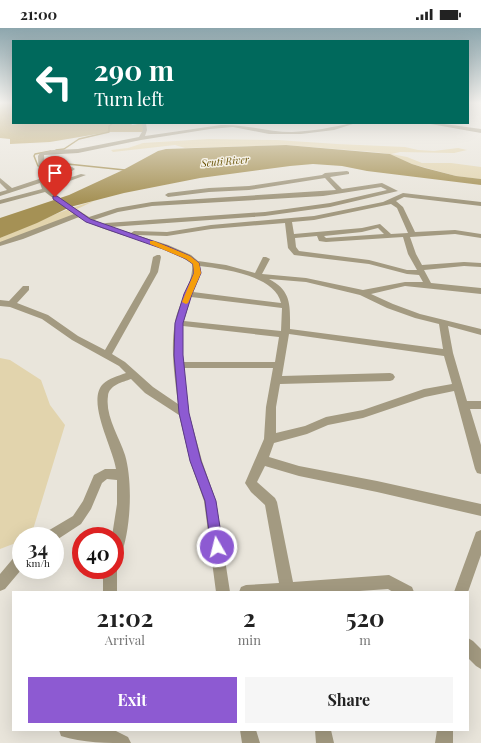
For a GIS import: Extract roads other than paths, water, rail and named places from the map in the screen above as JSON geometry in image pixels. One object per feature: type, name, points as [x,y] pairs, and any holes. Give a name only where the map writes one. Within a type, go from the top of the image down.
[{"type":"street","points":[[155,135],[78,151],[46,153],[41,156],[43,167],[42,180],[46,190],[88,220],[98,225],[165,247],[188,257],[196,263],[226,268],[257,276],[306,280],[363,293],[390,306],[418,316],[481,332]]},
{"type":"street","points":[[43,167],[72,169]]},
{"type":"street","points":[[168,195],[209,190],[249,188],[325,175],[347,173]]},
{"type":"street","points":[[0,202],[46,190],[83,175]]},
{"type":"street","points":[[325,175],[341,192]]},
{"type":"street","points":[[0,180],[11,190]]},
{"type":"street","points":[[0,194],[42,180]]},
{"type":"street","points":[[88,220],[118,210],[152,204],[341,192],[382,185],[402,195],[481,204]]},
{"type":"street","points":[[98,225],[265,214],[330,205],[393,190]]},
{"type":"street","points":[[123,232],[167,234],[334,215],[391,201],[402,195]]},
{"type":"street","points":[[391,201],[400,207],[420,270],[428,284]]},
{"type":"street","points":[[0,244],[78,212]]},
{"type":"street","points":[[288,221],[292,248],[297,253],[369,262],[407,272],[464,264],[481,265]]},
{"type":"street","points":[[291,236],[357,230],[380,226],[390,237]]},
{"type":"street","points":[[319,234],[322,239],[326,240],[455,232],[481,236]]},
{"type":"street","points":[[108,354],[154,272],[157,257]]},
{"type":"street","points":[[257,276],[266,259]]},
{"type":"street","points":[[196,263],[197,273],[188,294],[179,323],[178,343],[184,413],[196,461],[210,501],[223,591]]},
{"type":"street","points":[[257,276],[274,285],[284,297],[286,306],[285,332],[271,407],[270,439],[251,483],[271,502],[288,591],[389,582],[405,591]]},
{"type":"street","points":[[363,293],[405,284],[428,284],[481,293]]},
{"type":"street","points":[[11,304],[26,288]]},
{"type":"street","points":[[188,294],[286,306]]},
{"type":"street","points":[[0,303],[11,304],[45,317],[75,338],[98,351],[108,354],[122,364],[149,390],[184,413]]},
{"type":"street","points":[[443,322],[448,353],[476,447],[481,469]]},
{"type":"street","points":[[179,323],[330,336],[411,349],[448,353]]},
{"type":"street","points":[[180,365],[279,364]]},
{"type":"street","points":[[121,527],[124,501],[123,475],[119,455],[105,415],[103,398],[105,389],[113,382],[132,375]]},
{"type":"street","points":[[277,380],[390,377]]},
{"type":"street","points":[[270,439],[307,430],[326,421],[363,414],[424,393],[458,387]]},
{"type":"street","points":[[463,405],[481,405]]},
{"type":"street","points":[[262,460],[280,467],[362,483],[481,510]]},
{"type":"street","points":[[64,528],[77,520],[87,505],[98,479],[105,474],[123,475]]},
{"type":"street","points":[[461,591],[481,536]]},
{"type":"street","points":[[0,584],[12,570]]},
{"type":"street","points":[[110,579],[110,591]]},
{"type":"street","points":[[469,647],[481,661]]},
{"type":"street","points":[[73,731],[108,736],[122,743]]},
{"type":"street","points":[[248,731],[251,743]]},
{"type":"street","points":[[323,731],[325,743]]},
{"type":"street","points":[[444,743],[445,731]]},
{"type":"water","name":"Seuti River","points":[[286,145],[390,154],[425,168],[456,176],[481,179],[481,185],[367,171],[342,166],[313,164],[290,166],[200,178],[124,193],[70,207],[37,223],[0,238],[0,218],[69,195],[123,170],[158,151],[166,149]]},
{"type":"waterway","points":[[56,150],[64,149],[79,139],[95,135]]},
{"type":"waterway","points":[[51,151],[35,154],[34,156],[38,166],[58,163],[125,170]]}]
